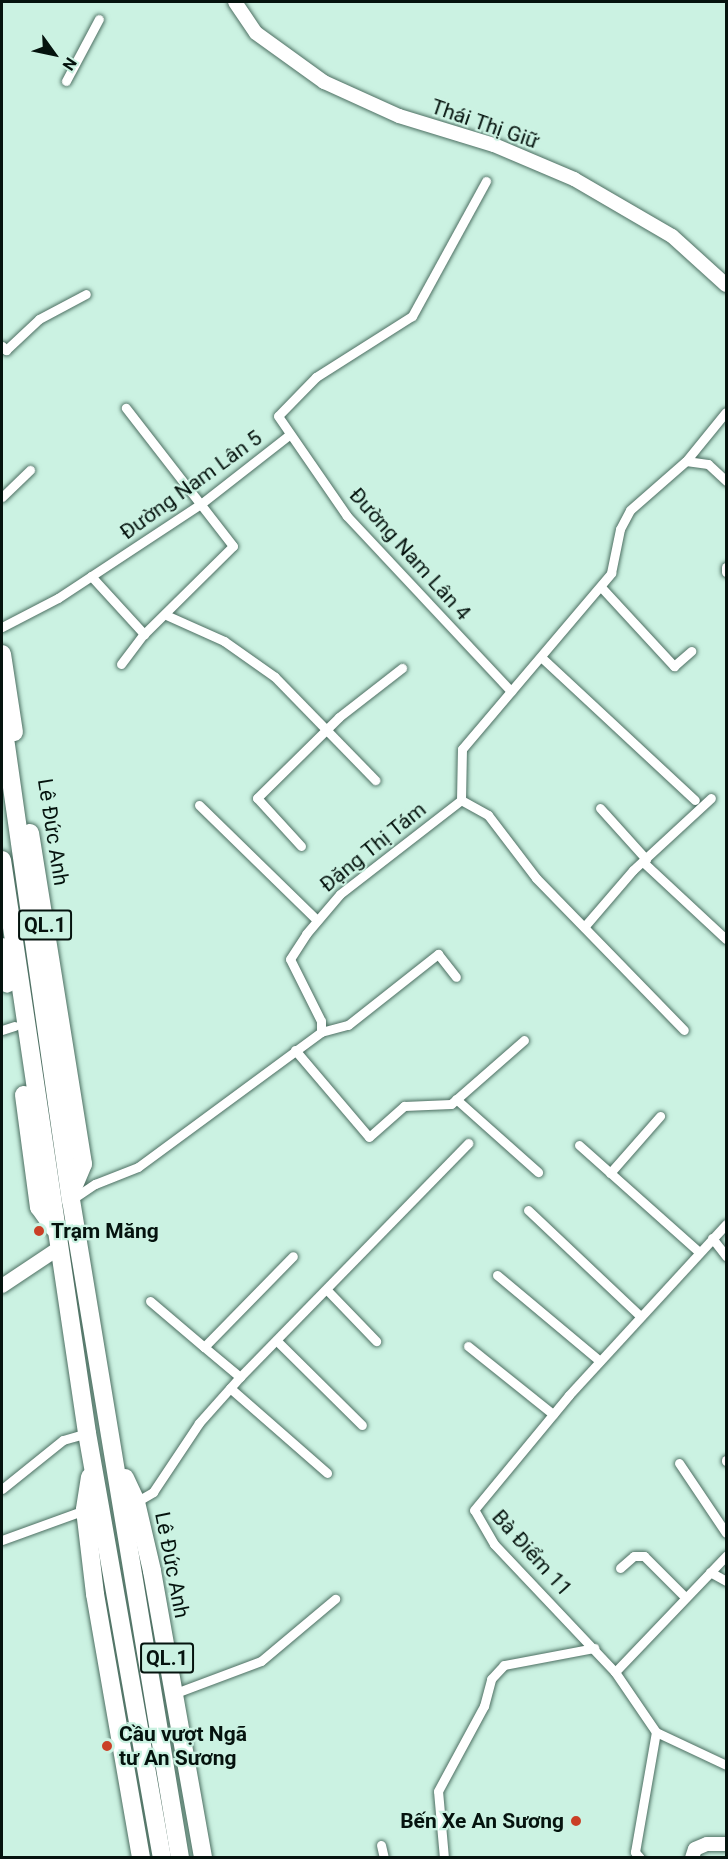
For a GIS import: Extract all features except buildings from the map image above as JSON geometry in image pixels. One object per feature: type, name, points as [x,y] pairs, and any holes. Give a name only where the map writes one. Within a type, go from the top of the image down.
[{"type":"highway","name":"Lê Đức Anh","points":[[2,654],[70,1197],[118,1463],[130,1554],[180,1857]]},
{"type":"highway","name":"Lê Đức Anh","points":[[2,717],[32,880]]},
{"type":"highway","name":"QL.1","points":[[2,860],[87,1433],[111,1556],[162,1857]]},
{"type":"highway","name":"QL.1","points":[[2,947],[8,1028],[39,1207],[58,1239]]},
{"type":"highway","name":"QL.1","points":[[93,1463],[85,1510],[141,1857]]},
{"type":"highway","name":"Lê Đức Anh","points":[[118,1463],[136,1502],[203,1857]]},
{"type":"street","name":"Thái Thị Giữ","points":[[235,2],[256,33],[324,82],[399,116],[494,146],[574,179],[672,236],[726,285]]},
{"type":"street","points":[[66,81],[99,19]]},
{"type":"street","name":"Đường Nam Lân 5","points":[[2,627],[91,576],[202,503],[289,435],[278,416],[284,405],[316,377],[412,316],[486,181]]},
{"type":"street","points":[[2,346],[6,350],[39,319],[86,294]]},
{"type":"street","points":[[121,664],[144,634],[166,615],[233,546],[202,503],[126,408]]},
{"type":"street","points":[[684,1030],[536,878],[488,815],[461,800],[462,749],[611,573],[620,529],[630,510],[686,461],[726,412]]},
{"type":"street","name":"Đường Nam Lân 4","points":[[289,435],[347,516],[511,691]]},
{"type":"street","points":[[686,461],[708,464],[726,481]]},
{"type":"street","points":[[2,496],[30,470]]},
{"type":"street","points":[[726,567],[726,572]]},
{"type":"street","points":[[91,576],[144,634]]},
{"type":"street","points":[[601,587],[674,666],[691,651]]},
{"type":"street","points":[[166,615],[224,641],[275,677],[375,780]]},
{"type":"street","points":[[541,657],[695,800]]},
{"type":"street","points":[[301,846],[255,800],[325,730],[402,668]]},
{"type":"street","points":[[584,927],[644,860],[711,798]]},
{"type":"street","name":"Đặng Thị Tám","points":[[321,1032],[321,1021],[290,959],[340,894],[461,800]]},
{"type":"street","points":[[199,805],[317,921]]},
{"type":"street","points":[[600,808],[644,860],[685,902],[726,939]]},
{"type":"street","points":[[70,1197],[95,1184],[138,1167],[321,1032],[348,1024],[438,954],[456,977]]},
{"type":"street","points":[[296,1050],[369,1137],[404,1106],[418,1109],[456,1099],[524,1040]]},
{"type":"street","points":[[456,1099],[538,1172]]},
{"type":"street","points":[[610,1173],[660,1116]]},
{"type":"street","points":[[136,1502],[153,1492],[200,1423],[240,1377],[278,1342],[468,1143]]},
{"type":"street","points":[[579,1145],[699,1252]]},
{"type":"street","points":[[528,1210],[640,1316]]},
{"type":"street","name":"Bà Điểm 11","points":[[656,1732],[615,1672],[494,1544],[474,1510],[600,1360],[726,1224]]},
{"type":"street","points":[[712,1238],[726,1256]]},
{"type":"street","points":[[2,1286],[58,1239]]},
{"type":"street","points":[[204,1347],[293,1256]]},
{"type":"street","points":[[497,1275],[600,1360]]},
{"type":"street","points":[[327,1290],[376,1341]]},
{"type":"street","points":[[150,1301],[240,1377]]},
{"type":"street","points":[[278,1342],[362,1425]]},
{"type":"street","points":[[468,1346],[553,1414]]},
{"type":"street","points":[[230,1388],[327,1473]]},
{"type":"street","points":[[2,1488],[63,1440],[87,1433]]},
{"type":"street","points":[[679,1463],[726,1533]]},
{"type":"street","points":[[2,1540],[85,1510]]},
{"type":"street","points":[[620,1568],[634,1556],[644,1556],[686,1597]]},
{"type":"street","points":[[615,1672],[726,1556]]},
{"type":"street","points":[[710,1572],[726,1581]]},
{"type":"street","points":[[173,1694],[261,1661],[335,1599]]},
{"type":"street","points":[[444,1857],[438,1791],[484,1706],[490,1679],[504,1665],[594,1648]]},
{"type":"street","points":[[640,1857],[635,1852],[656,1732],[726,1765]]},
{"type":"street","points":[[692,1857],[695,1849],[708,1844],[726,1845]]},
{"type":"street","points":[[381,1845],[384,1857]]},
{"type":"place","name":"Trạm Măng","points":[[39,1231]]},
{"type":"place","name":"Cầu vượt Ngã tư An Sương","points":[[107,1746]]},
{"type":"place","name":"Bến Xe An Sương","points":[[576,1821]]}]
